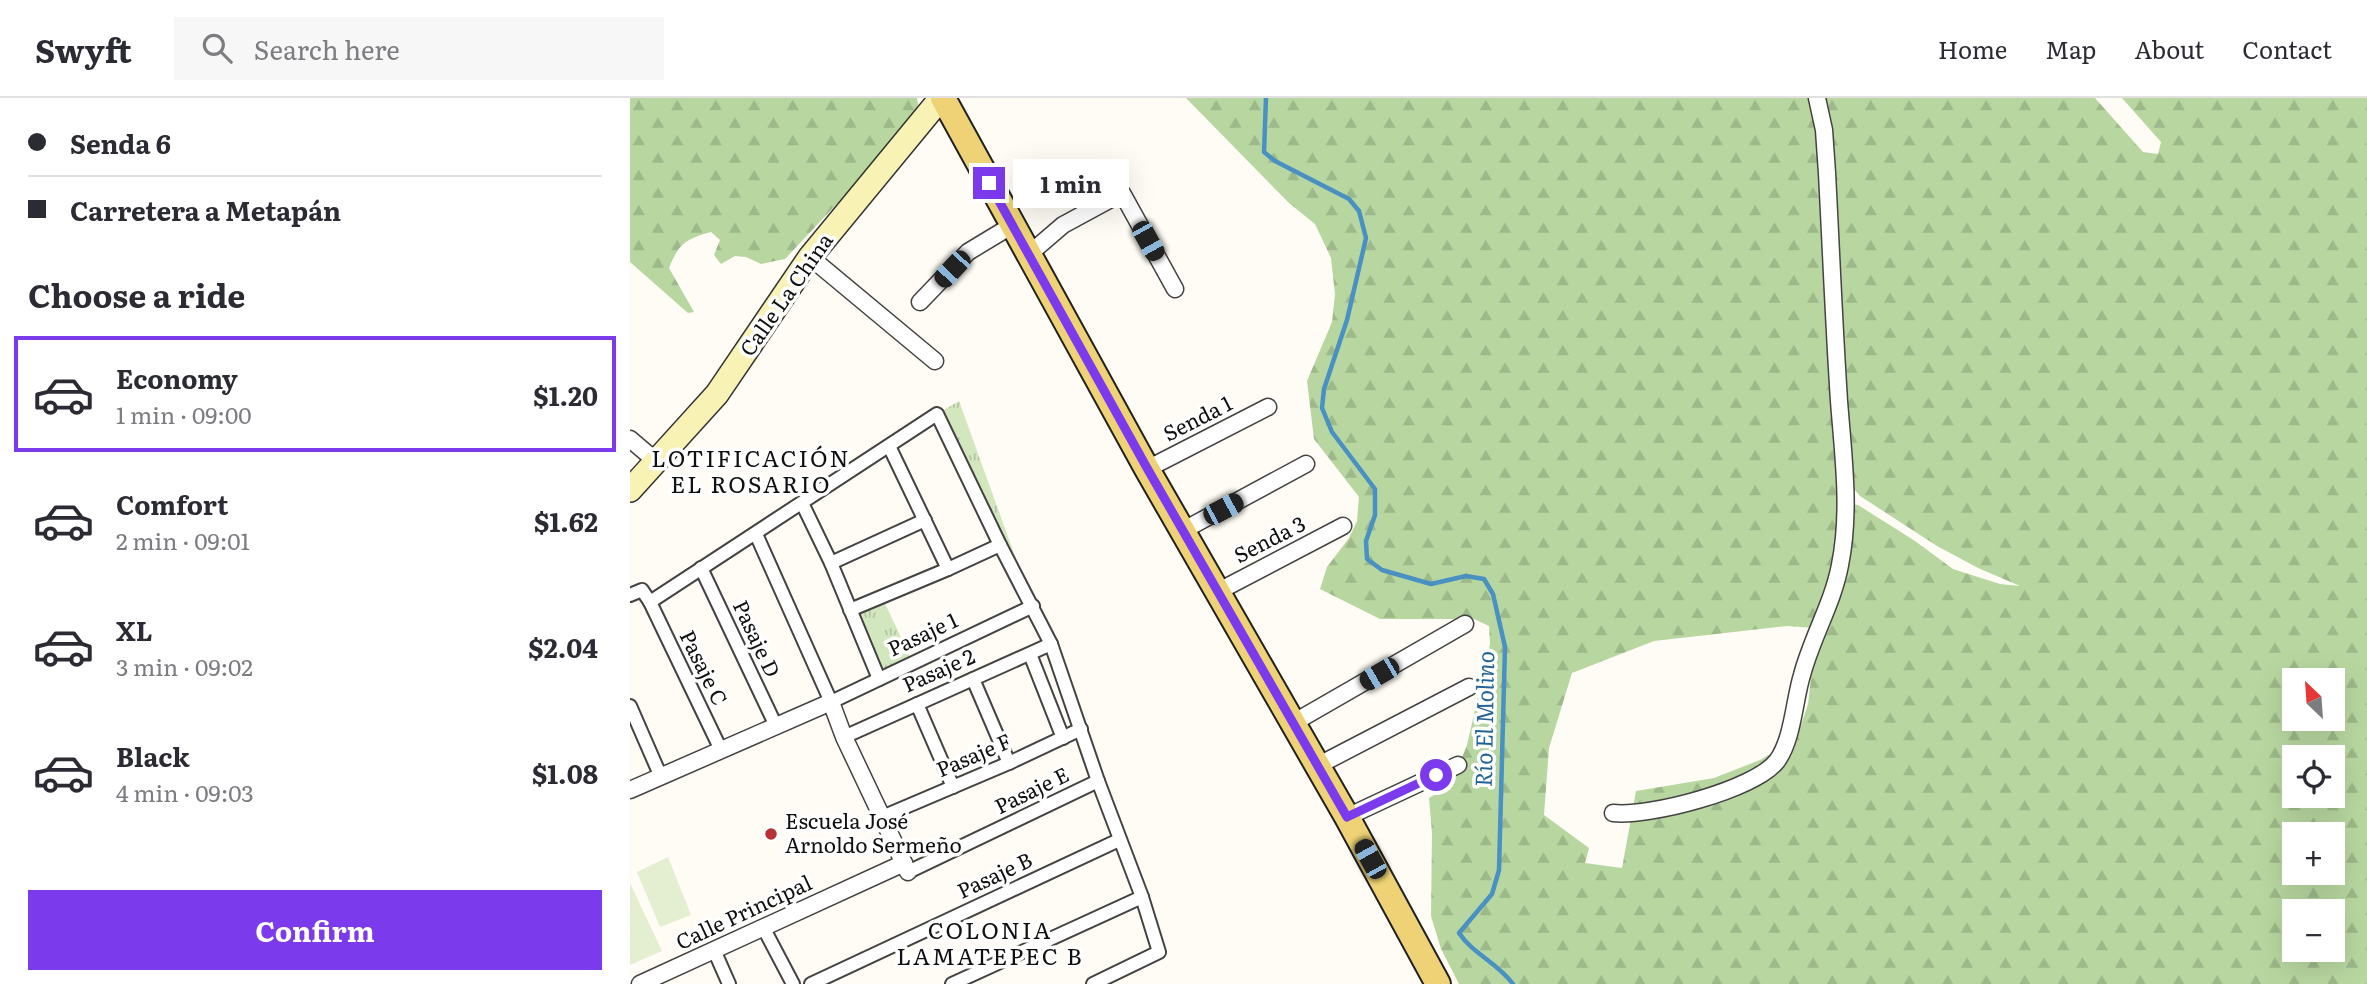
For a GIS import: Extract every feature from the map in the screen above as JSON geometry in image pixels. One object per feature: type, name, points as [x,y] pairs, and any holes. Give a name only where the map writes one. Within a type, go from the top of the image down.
[{"type":"main road","points":[[942,98],[1182,531],[1347,817],[1438,984]]},
{"type":"main road","name":"Calle La China","points":[[630,490],[717,394],[810,257],[942,98]]},
{"type":"street","points":[[1613,813],[1636,813],[1705,798],[1756,778],[1773,765],[1784,745],[1802,674],[1826,613],[1840,565],[1846,505],[1824,130],[1817,98]]},
{"type":"street","points":[[1028,255],[1063,225],[1122,193],[1175,289]]},
{"type":"street","points":[[920,302],[968,252],[1012,226]]},
{"type":"street","points":[[810,257],[934,361]]},
{"type":"street","name":"Senda 1","points":[[1147,468],[1268,407]]},
{"type":"street","points":[[630,595],[642,590],[650,602],[937,414],[1051,644],[1097,781],[1142,897],[1159,952],[1093,984]]},
{"type":"street","points":[[630,439],[657,462]]},
{"type":"street","points":[[888,446],[948,569]]},
{"type":"street","points":[[1182,531],[1306,464]]},
{"type":"street","points":[[802,503],[831,564],[879,679]]},
{"type":"street","points":[[831,564],[925,520]]},
{"type":"street","name":"Senda 3","points":[[1217,592],[1343,526]]},
{"type":"street","points":[[756,534],[844,737],[906,867]]},
{"type":"street","points":[[850,610],[1000,544]]},
{"type":"street","name":"Pasaje D","points":[[701,568],[776,726]]},
{"type":"street","name":"Pasaje C","points":[[650,602],[721,750]]},
{"type":"street","name":"Pasaje 1","points":[[831,702],[1033,606]]},
{"type":"street","points":[[1293,723],[1465,624]]},
{"type":"street","name":"Pasaje 2","points":[[844,737],[1051,644]]},
{"type":"street","points":[[1030,654],[1063,738]]},
{"type":"street","points":[[973,679],[1009,763]]},
{"type":"street","points":[[1317,766],[1469,687]]},
{"type":"street","points":[[630,790],[831,702]]},
{"type":"street","points":[[917,704],[953,787]]},
{"type":"street","points":[[630,706],[662,777]]},
{"type":"street","name":"Pasaje F","points":[[882,817],[1081,729]]},
{"type":"street","points":[[1347,817],[1458,765]]},
{"type":"street","name":"Pasaje E","points":[[906,867],[1097,781]]},
{"type":"street","name":"Pasaje B","points":[[811,984],[1119,839]]},
{"type":"street","name":"Calle Principal","points":[[640,984],[906,867]]},
{"type":"street","points":[[952,984],[1142,897]]},
{"type":"street","points":[[763,928],[793,984]]},
{"type":"street","points":[[714,950],[729,984]]},
{"type":"green space","points":[[630,98],[917,98],[918,104],[916,113],[864,175],[785,259],[761,264],[746,257],[735,256],[721,264],[714,255],[720,240],[711,232],[684,243],[669,268],[694,312],[688,313],[630,262]]},
{"type":"green space","points":[[1186,98],[1813,98],[1821,150],[1844,503],[1838,547],[1815,628],[1787,626],[1654,641],[1572,673],[1549,748],[1544,815],[1589,848],[1585,863],[1622,868],[1636,791],[1714,778],[1760,760],[1790,742],[1801,725],[1808,704],[1812,670],[1843,589],[1851,542],[1852,504],[1858,505],[1915,541],[1953,569],[2000,584],[2020,586],[1937,546],[1860,496],[1852,487],[1835,158],[1825,98],[2095,98],[2143,152],[2158,154],[2161,142],[2122,98],[2367,98],[2367,984],[1459,984],[1441,949],[1431,916],[1432,833],[1429,798],[1451,785],[1467,745],[1490,644],[1489,626],[1474,619],[1380,619],[1320,589],[1327,567],[1349,538],[1357,521],[1359,497],[1314,439],[1307,381],[1332,322],[1335,294],[1331,258],[1315,224],[1289,203]]},
{"type":"green space","points":[[959,401],[1033,606],[937,414]]},
{"type":"green space","points":[[882,597],[913,663],[879,679],[850,610]]},
{"type":"green space","points":[[668,857],[691,915],[660,927],[637,872]]},
{"type":"green space","points":[[630,883],[662,951],[630,965]]},
{"type":"waterway","name":"Río El Molino","points":[[1266,98],[1264,152],[1275,161],[1349,199],[1359,211],[1366,238],[1347,320],[1324,389],[1322,408],[1332,432],[1375,489],[1375,515],[1366,541],[1367,559],[1382,570],[1431,584],[1466,576],[1484,579],[1493,594],[1505,647],[1499,870],[1492,894],[1459,933],[1513,984]]},
{"type":"place","name":"Escuela José Arnoldo Sermeño","points":[[771,834]]},
{"type":"district","name":"LOTIFICACIÓN EL ROSARIO","points":[[751,472]]},
{"type":"district","name":"COLONIA LAMATEPEC B","points":[[990,944]]},
{"type":"route","points":[[989,183],[1217,592],[1347,817],[1436,775]]}]
